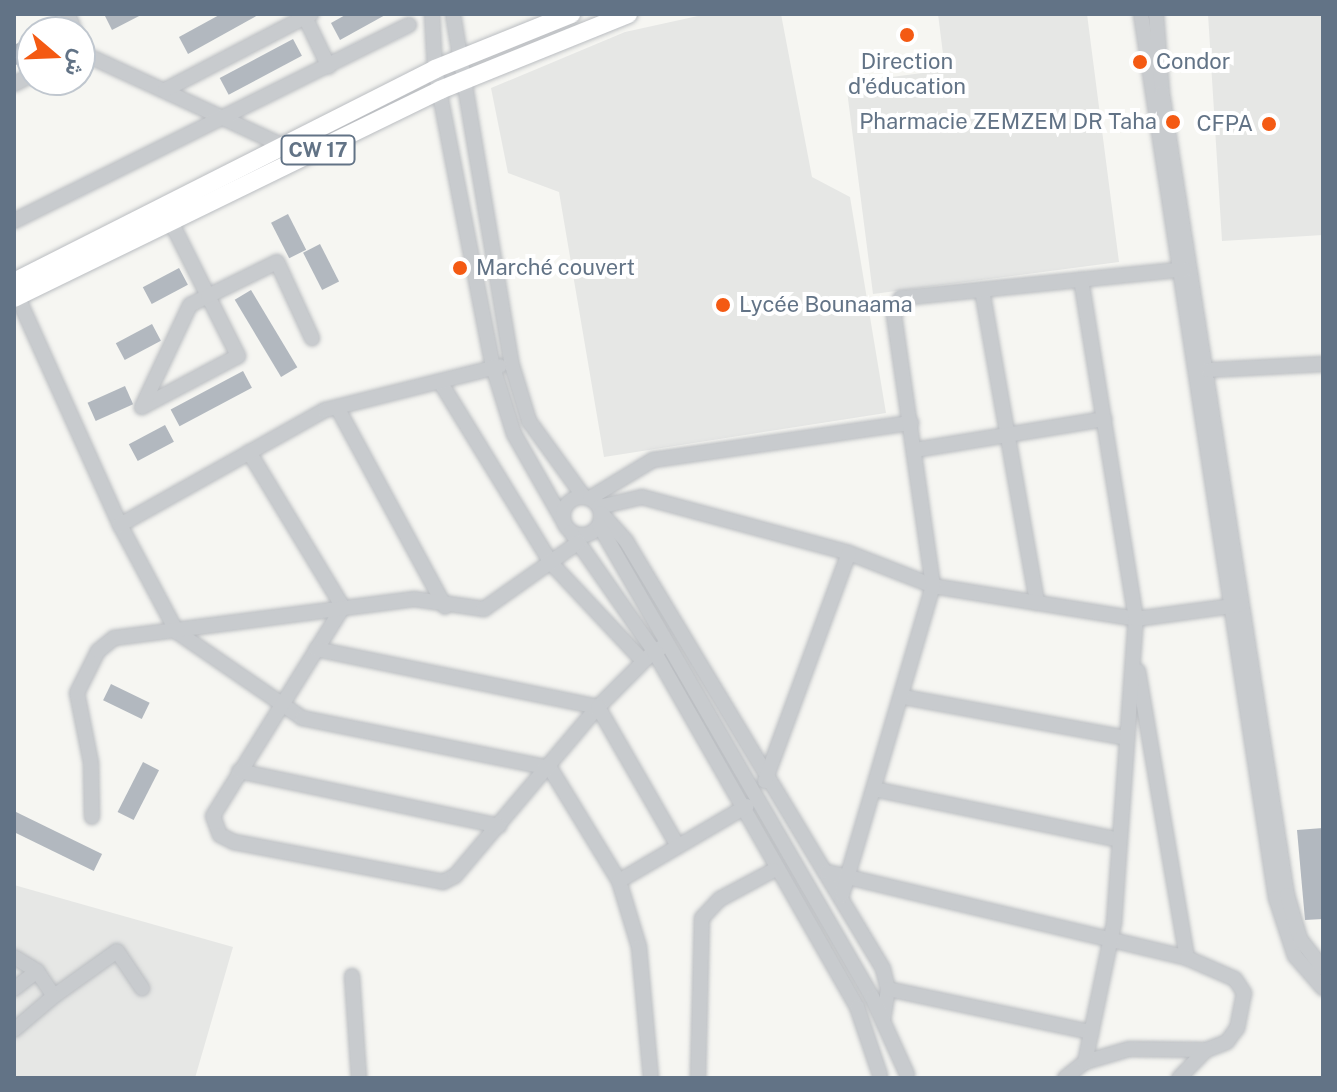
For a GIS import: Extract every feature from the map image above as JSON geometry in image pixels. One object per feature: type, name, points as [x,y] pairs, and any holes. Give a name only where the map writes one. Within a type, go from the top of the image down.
[{"type":"main road","name":"CW 17","points":[[167,214],[283,146],[435,69],[571,14]]},
{"type":"main road","name":"CW 17","points":[[15,291],[167,214],[440,90],[628,14]]},
{"type":"street","points":[[432,14],[435,69],[493,367],[514,434],[571,532],[757,799],[883,1019],[908,1076]]},
{"type":"street","points":[[453,14],[457,60],[511,362],[529,421],[594,508],[626,541],[765,781],[842,895],[888,989],[883,1019]]},
{"type":"street","points":[[1141,14],[1236,606],[1281,920],[1295,956],[1323,988]]},
{"type":"street","points":[[1156,14],[1183,269],[1209,370],[1236,606],[1291,918],[1323,968]]},
{"type":"street","points":[[165,90],[308,16],[329,67]]},
{"type":"street","points":[[14,221],[228,120],[409,25]]},
{"type":"street","points":[[96,57],[283,146]]},
{"type":"street","points":[[167,214],[208,296],[238,356],[142,407],[190,305],[208,296],[277,262],[312,338]]},
{"type":"street","points":[[842,895],[903,697],[933,586],[894,316],[901,298],[1183,269]]},
{"type":"street","points":[[1081,279],[1136,619],[1110,938],[1085,1062]]},
{"type":"street","points":[[982,290],[1037,603]]},
{"type":"street","points":[[15,291],[120,525],[177,632],[282,708],[302,718],[550,768],[619,881],[639,947],[651,1078]]},
{"type":"street","points":[[120,525],[249,452],[337,407],[442,385],[511,362]]},
{"type":"street","points":[[1209,370],[1323,364]]},
{"type":"street","points":[[442,385],[551,563],[655,653]]},
{"type":"street","points":[[337,407],[445,607]]},
{"type":"street","points":[[915,450],[1104,419]]},
{"type":"street","points":[[571,532],[583,535],[594,508],[653,460],[911,423]]},
{"type":"street","points":[[249,452],[343,607]]},
{"type":"street","points":[[92,817],[91,763],[77,693],[98,651],[114,638],[414,599],[471,611],[496,604],[551,563],[571,532],[567,504],[594,508],[642,497],[849,553],[933,586],[1136,619],[1236,606]]},
{"type":"street","points":[[594,508],[655,653],[774,870],[864,1021],[880,1076],[894,1067],[908,1076]]},
{"type":"street","points":[[765,781],[849,553]]},
{"type":"street","points":[[343,607],[213,816],[220,835],[234,842],[443,882],[499,826],[598,707],[655,653]]},
{"type":"street","points":[[1134,648],[1187,958]]},
{"type":"street","points":[[316,649],[598,707],[678,846]]},
{"type":"street","points":[[903,697],[1127,738]]},
{"type":"street","points":[[239,771],[499,826]]},
{"type":"street","points":[[874,789],[1120,840]]},
{"type":"street","points":[[619,881],[757,799]]},
{"type":"street","points":[[698,1078],[702,918],[720,899],[774,870]]},
{"type":"street","points":[[827,872],[846,880],[1187,958],[1235,979],[1244,993],[1237,1028],[1227,1042],[1206,1050],[1129,1049],[1085,1062],[1065,1078]]},
{"type":"street","points":[[14,1030],[54,996],[117,951],[142,988]]},
{"type":"street","points":[[14,957],[37,971],[54,996]]},
{"type":"street","points":[[14,989],[37,971]]},
{"type":"street","points":[[352,976],[359,1078]]},
{"type":"street","points":[[888,989],[1091,1032]]},
{"type":"street","points":[[1179,1078],[1206,1050]]},
{"type":"shaded area","name":"Lycée Bounaama","points":[[707,14],[781,14],[812,177],[850,197],[886,413],[604,457],[559,192],[508,173],[491,88],[625,32]]},
{"type":"shaded area","points":[[938,14],[1087,14],[1119,262],[873,294],[846,83],[945,70]]},
{"type":"shaded area","name":"CFPA","points":[[1208,14],[1323,14],[1323,235],[1222,241]]},
{"type":"shaded area","points":[[14,885],[233,947],[195,1078],[14,1078]]},
{"type":"building","points":[[104,14],[143,14],[112,30]]},
{"type":"building","points":[[221,14],[260,14],[188,54],[179,37]]},
{"type":"building","points":[[347,14],[387,14],[340,40],[331,23]]},
{"type":"building","points":[[293,39],[302,56],[229,95],[220,78]]},
{"type":"building","points":[[16,44],[14,66],[14,45]]},
{"type":"building","points":[[288,214],[306,250],[289,258],[271,223]]},
{"type":"building","points":[[320,244],[339,281],[322,290],[303,253]]},
{"type":"building","points":[[179,268],[188,285],[152,304],[143,287]]},
{"type":"building","points":[[251,290],[297,367],[281,377],[235,300]]},
{"type":"building","points":[[152,324],[161,341],[125,360],[116,343]]},
{"type":"building","points":[[243,371],[252,388],[180,426],[171,409]]},
{"type":"building","points":[[125,386],[133,404],[96,421],[88,403]]},
{"type":"building","points":[[165,425],[174,442],[138,461],[129,444]]},
{"type":"building","points":[[111,684],[150,703],[142,719],[103,700]]},
{"type":"building","points":[[143,762],[159,770],[134,820],[118,812]]},
{"type":"building","points":[[14,811],[102,854],[94,871],[14,832]]},
{"type":"building","points":[[1323,828],[1323,919],[1305,920],[1297,830]]},
{"type":"place","name":"Direction d'éducation","points":[[907,35]]},
{"type":"place","name":"Condor","points":[[1140,62]]},
{"type":"place","name":"Pharmacie ZEMZEM DR Taha","points":[[1173,122]]},
{"type":"place","name":"CFPA","points":[[1269,124]]},
{"type":"place","name":"Marché couvert","points":[[460,268]]},
{"type":"place","name":"Lycée Bounaama","points":[[723,305]]}]
